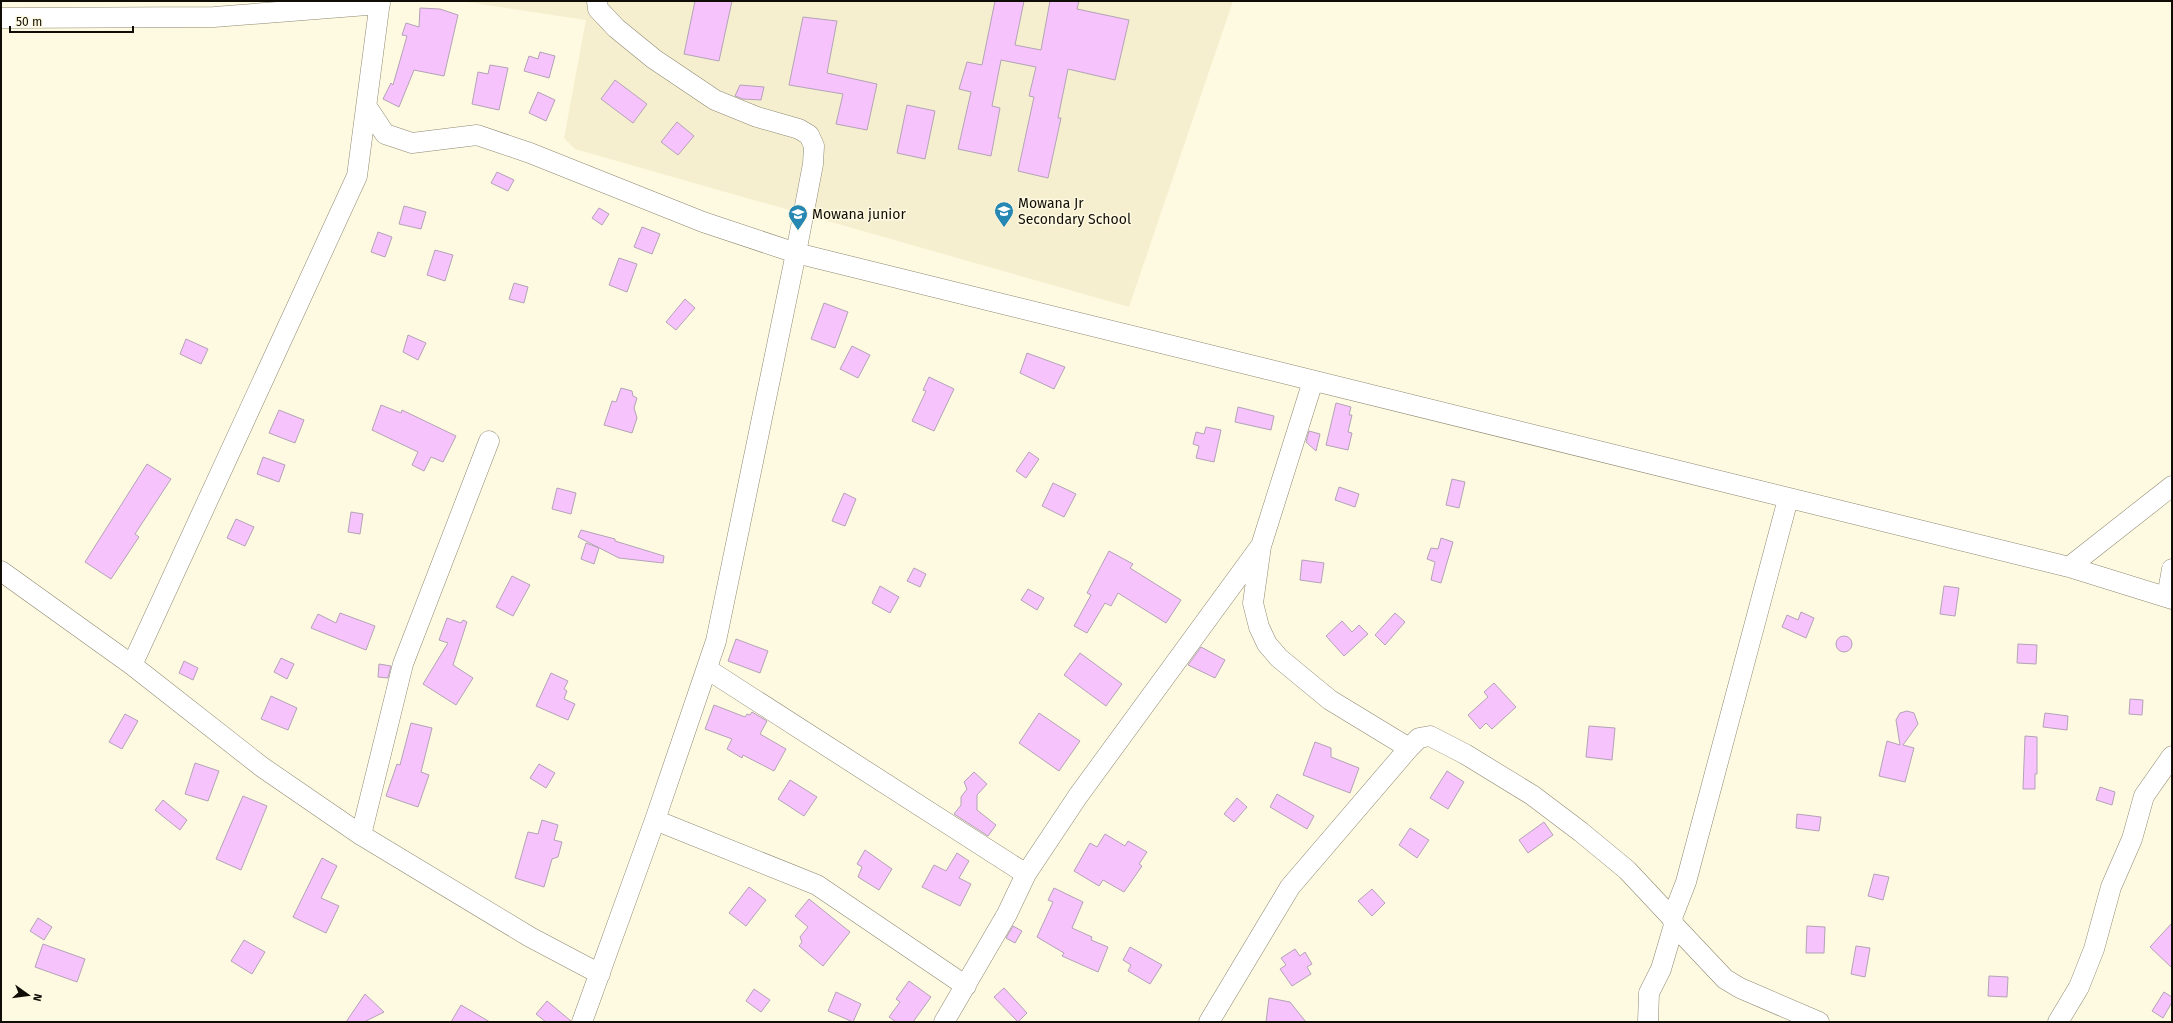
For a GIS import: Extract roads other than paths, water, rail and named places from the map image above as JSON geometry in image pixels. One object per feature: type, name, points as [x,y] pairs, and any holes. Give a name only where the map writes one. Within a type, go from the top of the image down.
[{"type":"street","points":[[587,1019],[600,974],[655,820],[716,641],[796,253],[813,164],[814,146],[809,135],[799,129],[757,117],[715,100],[654,58],[616,28],[598,9],[597,1]]},
{"type":"street","points":[[1,18],[108,10],[214,17],[380,3],[357,176],[132,665]]},
{"type":"street","points":[[367,107],[385,134],[412,144],[477,135],[530,153],[703,222],[796,253],[1788,499],[2069,567],[2169,598],[2172,569]]},
{"type":"street","points":[[1313,381],[1261,546],[1254,603],[1259,627],[1267,644],[1279,658],[1330,700],[1409,748]]},
{"type":"street","points":[[361,835],[403,664],[489,442]]},
{"type":"street","points":[[2069,567],[2172,486]]},
{"type":"street","points":[[1648,1022],[1649,993],[1663,963],[1673,922],[1686,882],[1788,499]]},
{"type":"street","points":[[944,1022],[1007,914],[1026,874],[1078,796],[1261,546]]},
{"type":"street","points":[[1,571],[132,665],[262,767],[361,835],[530,937],[600,974]]},
{"type":"street","points":[[707,670],[1026,874]]},
{"type":"street","points":[[1209,1022],[1290,887],[1409,748],[1419,738],[1430,736],[1465,754],[1532,795],[1581,832],[1627,870],[1725,979],[1740,988],[1819,1022]]},
{"type":"street","points":[[2058,1022],[2079,987],[2094,949],[2111,887],[2132,839],[2144,796],[2172,756]]},
{"type":"street","points":[[655,820],[817,885],[966,986]]},
{"type":"place","name":"Mowana Jr Secondary School","points":[[1004,228]]},
{"type":"place","name":"Mowana junior","points":[[798,231]]}]
